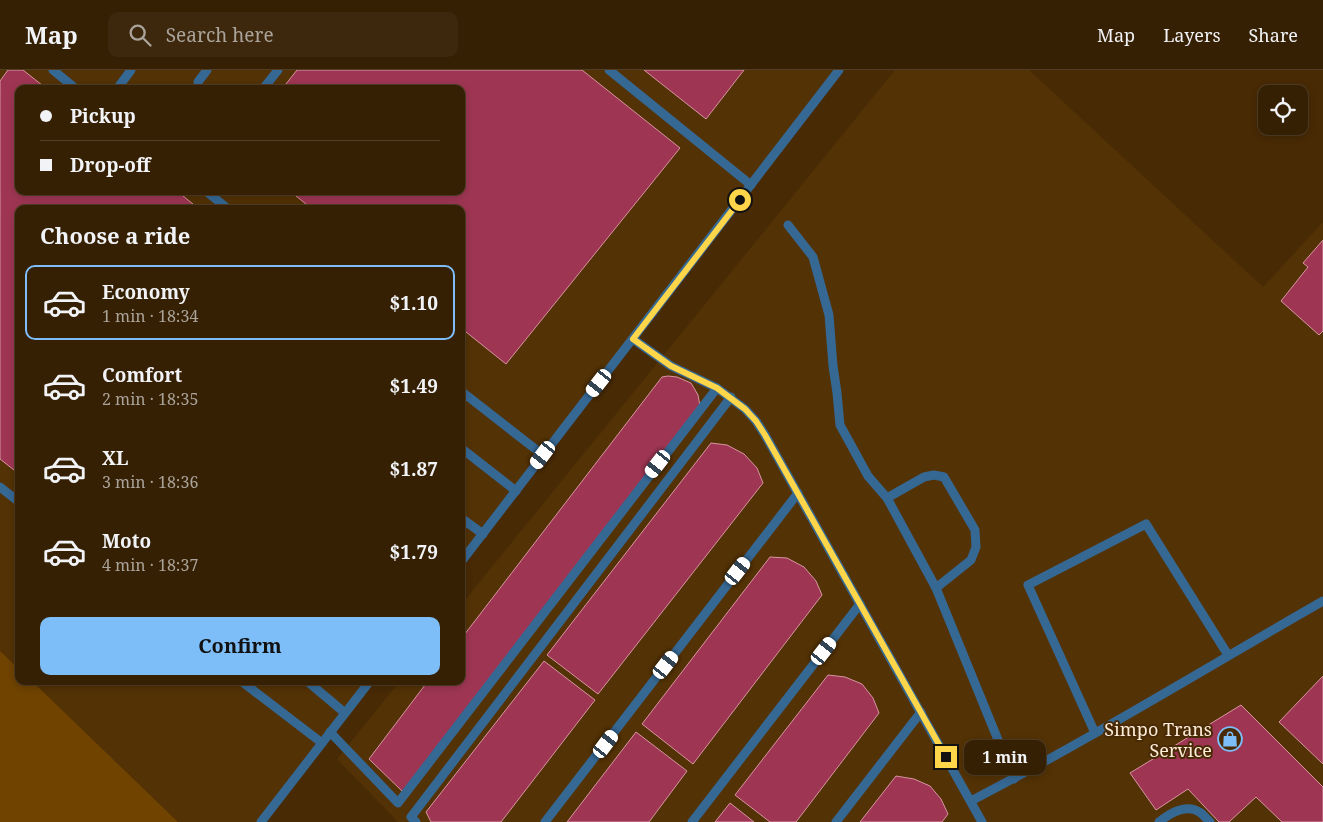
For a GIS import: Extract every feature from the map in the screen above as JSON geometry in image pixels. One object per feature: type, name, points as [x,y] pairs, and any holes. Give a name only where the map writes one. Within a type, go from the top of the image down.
[{"type":"lane","points":[[53,70],[71,85]]},
{"type":"lane","points":[[120,85],[131,70]]},
{"type":"lane","points":[[198,82],[207,70]]},
{"type":"lane","points":[[266,85],[278,70]]},
{"type":"lane","points":[[609,70],[751,185]]},
{"type":"lane","points":[[465,557],[839,70]]},
{"type":"lane","points":[[211,195],[223,205]]},
{"type":"lane","points":[[788,225],[813,257],[829,315],[840,426],[868,476],[887,498],[936,588],[1014,779]]},
{"type":"lane","points":[[633,339],[671,366],[717,388],[745,409],[756,421],[982,822]]},
{"type":"lane","points":[[330,732],[398,802],[717,388]]},
{"type":"lane","points":[[465,394],[543,455]]},
{"type":"lane","points":[[416,822],[411,817],[731,398]]},
{"type":"lane","points":[[465,451],[516,491]]},
{"type":"lane","points":[[887,498],[924,477],[934,474],[944,477],[975,530],[976,547],[971,560],[936,588]]},
{"type":"lane","points":[[0,487],[15,499]]},
{"type":"lane","points":[[545,822],[798,493]]},
{"type":"lane","points":[[465,521],[483,534]]},
{"type":"lane","points":[[1095,733],[1028,585],[1146,524],[1228,655]]},
{"type":"lane","points":[[971,801],[1095,733],[1323,600]]},
{"type":"lane","points":[[692,822],[860,604]]},
{"type":"lane","points":[[246,685],[322,743]]},
{"type":"lane","points":[[312,685],[345,713]]},
{"type":"lane","points":[[261,822],[367,685]]},
{"type":"lane","points":[[836,822],[921,712]]},
{"type":"lane","points":[[1159,822],[1183,808],[1199,812],[1210,822]]},
{"type":"shaded area","points":[[0,70],[844,70],[465,557],[465,205],[15,205],[15,665],[0,651]]},
{"type":"shaded area","points":[[895,70],[1029,70],[1263,287],[1323,222],[1323,822],[398,822],[337,759],[397,685],[465,685],[465,600]]},
{"type":"shaded area","points":[[0,651],[15,665],[15,685],[36,685],[178,822],[0,822]]},
{"type":"shaded area","points":[[36,685],[366,685],[260,822],[178,822]]},
{"type":"building","points":[[8,70],[23,70],[42,85],[15,85],[15,195],[182,195],[194,205],[15,205],[15,471],[0,459],[0,81]]},
{"type":"building","points":[[297,70],[582,70],[680,148],[506,364],[465,331],[465,205],[307,205],[295,195],[465,195],[465,85],[285,85]]},
{"type":"building","points":[[644,70],[744,70],[706,119]]},
{"type":"building","points":[[1323,240],[1323,331],[1319,335],[1281,301],[1308,267],[1303,263]]},
{"type":"building","points":[[662,377],[677,377],[691,383],[698,395],[700,406],[403,792],[369,759],[425,685],[465,685],[465,634]]},
{"type":"building","points":[[711,443],[727,445],[744,454],[757,468],[763,483],[598,694],[547,655]]},
{"type":"building","points":[[770,557],[787,558],[804,567],[816,581],[822,595],[693,764],[642,724]]},
{"type":"building","points":[[544,661],[595,700],[501,822],[431,822],[426,812]]},
{"type":"building","points":[[828,675],[845,677],[862,684],[873,698],[879,713],[796,822],[770,822],[735,795]]},
{"type":"building","points":[[1323,676],[1323,764],[1279,722]]},
{"type":"building","name":"Simpo Trans Service","points":[[1241,705],[1323,787],[1323,822],[1282,822],[1256,797],[1229,822],[1219,822],[1188,789],[1156,810],[1130,773]]},
{"type":"building","points":[[636,732],[687,771],[649,822],[567,822]]},
{"type":"building","points":[[896,776],[914,779],[930,786],[941,799],[948,814],[942,822],[860,822]]},
{"type":"building","points":[[730,803],[754,822],[715,822]]},
{"type":"place","name":"Simpo Trans Service","points":[[1230,739]]},
{"type":"route","points":[[740,200],[633,339],[671,366],[717,388],[745,409],[756,421],[946,757]]}]
